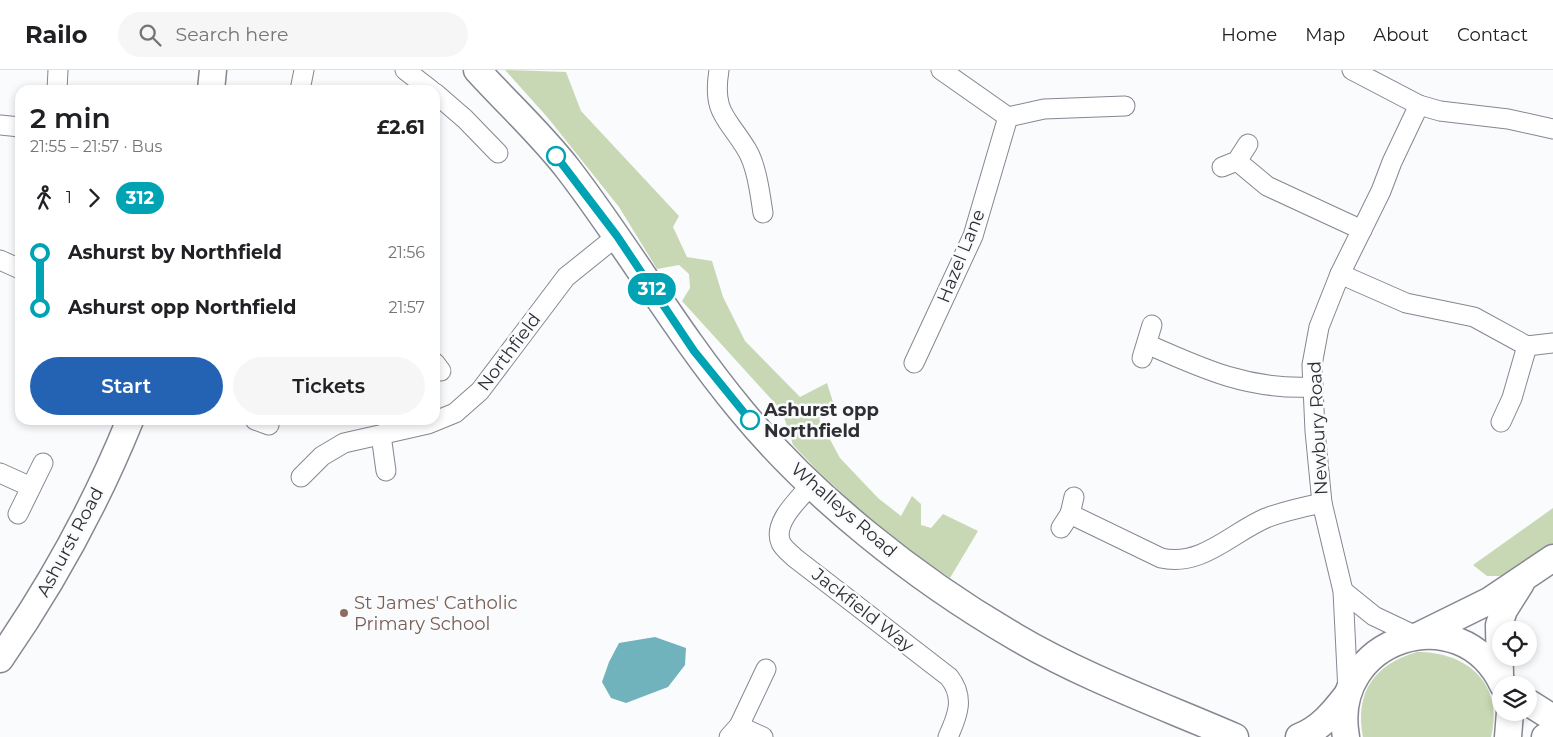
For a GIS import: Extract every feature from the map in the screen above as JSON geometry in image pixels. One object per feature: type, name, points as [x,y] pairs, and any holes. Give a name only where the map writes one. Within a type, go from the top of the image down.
[{"type":"street","points":[[57,85],[58,70]]},
{"type":"street","points":[[212,85],[213,70]]},
{"type":"street","points":[[301,85],[304,70]]},
{"type":"street","points":[[405,70],[424,85]]},
{"type":"street","name":"Whalleys Road","points":[[477,70],[566,167],[617,236],[662,306],[740,410],[811,485],[937,587],[1015,638],[1086,673],[1235,737]]},
{"type":"street","points":[[719,70],[716,88],[720,113],[748,152],[760,194],[763,213]]},
{"type":"street","points":[[941,70],[1008,117],[1044,109],[1125,106]]},
{"type":"street","points":[[1352,70],[1419,105],[1440,111],[1508,119],[1553,129]]},
{"type":"street","points":[[440,97],[465,119],[498,153]]},
{"type":"street","name":"Newbury Road","points":[[1347,694],[1343,590],[1322,503],[1312,388],[1312,365],[1319,327],[1340,274],[1419,105]]},
{"type":"street","name":"Hazel Lane","points":[[914,363],[973,236],[1008,117]]},
{"type":"street","points":[[0,125],[15,126]]},
{"type":"street","points":[[1248,144],[1230,164],[1268,186],[1362,230]]},
{"type":"street","name":"Northfield","points":[[440,420],[467,404],[480,391],[566,277],[617,236]]},
{"type":"street","points":[[0,260],[15,267]]},
{"type":"street","points":[[1340,274],[1406,303],[1474,317],[1527,346],[1553,343]]},
{"type":"street","points":[[1152,325],[1144,351],[1262,386],[1312,388]]},
{"type":"street","points":[[1501,422],[1512,398],[1527,346]]},
{"type":"street","name":"Northfield","points":[[301,477],[332,449],[354,440],[422,425]]},
{"type":"street","name":"Ashurst Road","points":[[0,659],[55,575],[107,474],[127,428]]},
{"type":"street","points":[[381,435],[386,471]]},
{"type":"street","points":[[18,514],[43,463]]},
{"type":"street","points":[[0,473],[31,487]]},
{"type":"street","name":"Jackfield Way","points":[[811,485],[784,519],[779,536],[782,545],[795,558],[949,677],[959,694],[960,705],[948,737]]},
{"type":"street","points":[[1068,513],[1161,558],[1172,561],[1199,556],[1264,519],[1322,503]]},
{"type":"street","points":[[1298,737],[1311,732],[1330,718],[1347,694],[1358,671],[1374,654],[1394,642],[1418,636],[1473,610],[1523,580],[1553,558]]},
{"type":"street","points":[[1502,676],[1499,625],[1504,610],[1523,580]]},
{"type":"street","points":[[1343,590],[1374,616],[1418,636],[1443,637],[1466,644],[1485,658],[1498,676]]},
{"type":"street","points":[[763,737],[734,731],[766,669]]},
{"type":"street","points":[[1346,737],[1344,722],[1347,694]]},
{"type":"street","points":[[1537,709],[1553,718]]},
{"type":"street","points":[[1508,737],[1509,721]]},
{"type":"street","points":[[1545,737],[1553,734]]},
{"type":"green space","points":[[505,70],[566,72],[581,111],[679,216],[673,227],[687,257],[712,261],[723,297],[745,341],[800,397],[827,383],[834,405],[819,419],[840,458],[878,498],[901,516],[912,496],[921,504],[921,525],[931,528],[943,514],[978,531],[950,578],[914,554],[870,520],[793,445],[782,411],[682,301],[690,288],[689,274],[679,265],[657,269],[619,207],[548,118]]},
{"type":"green space","points":[[1553,508],[1553,552],[1521,576],[1487,576],[1473,565]]},
{"type":"green space","points":[[1417,652],[1435,653],[1466,665],[1478,675],[1487,687],[1492,701],[1492,721],[1494,721],[1491,737],[1363,737],[1361,721],[1365,693],[1379,672],[1402,657]]},
{"type":"water","points":[[655,637],[686,648],[685,665],[668,687],[626,703],[611,698],[602,682],[609,662],[619,643]]},
{"type":"bus line","name":"312","points":[[556,156],[617,236],[662,306],[694,351],[750,420]]},
{"type":"place","name":"Ashurst opp Northfield","points":[[750,420]]},
{"type":"place","name":"St James' Catholic Primary School","points":[[344,613]]}]
